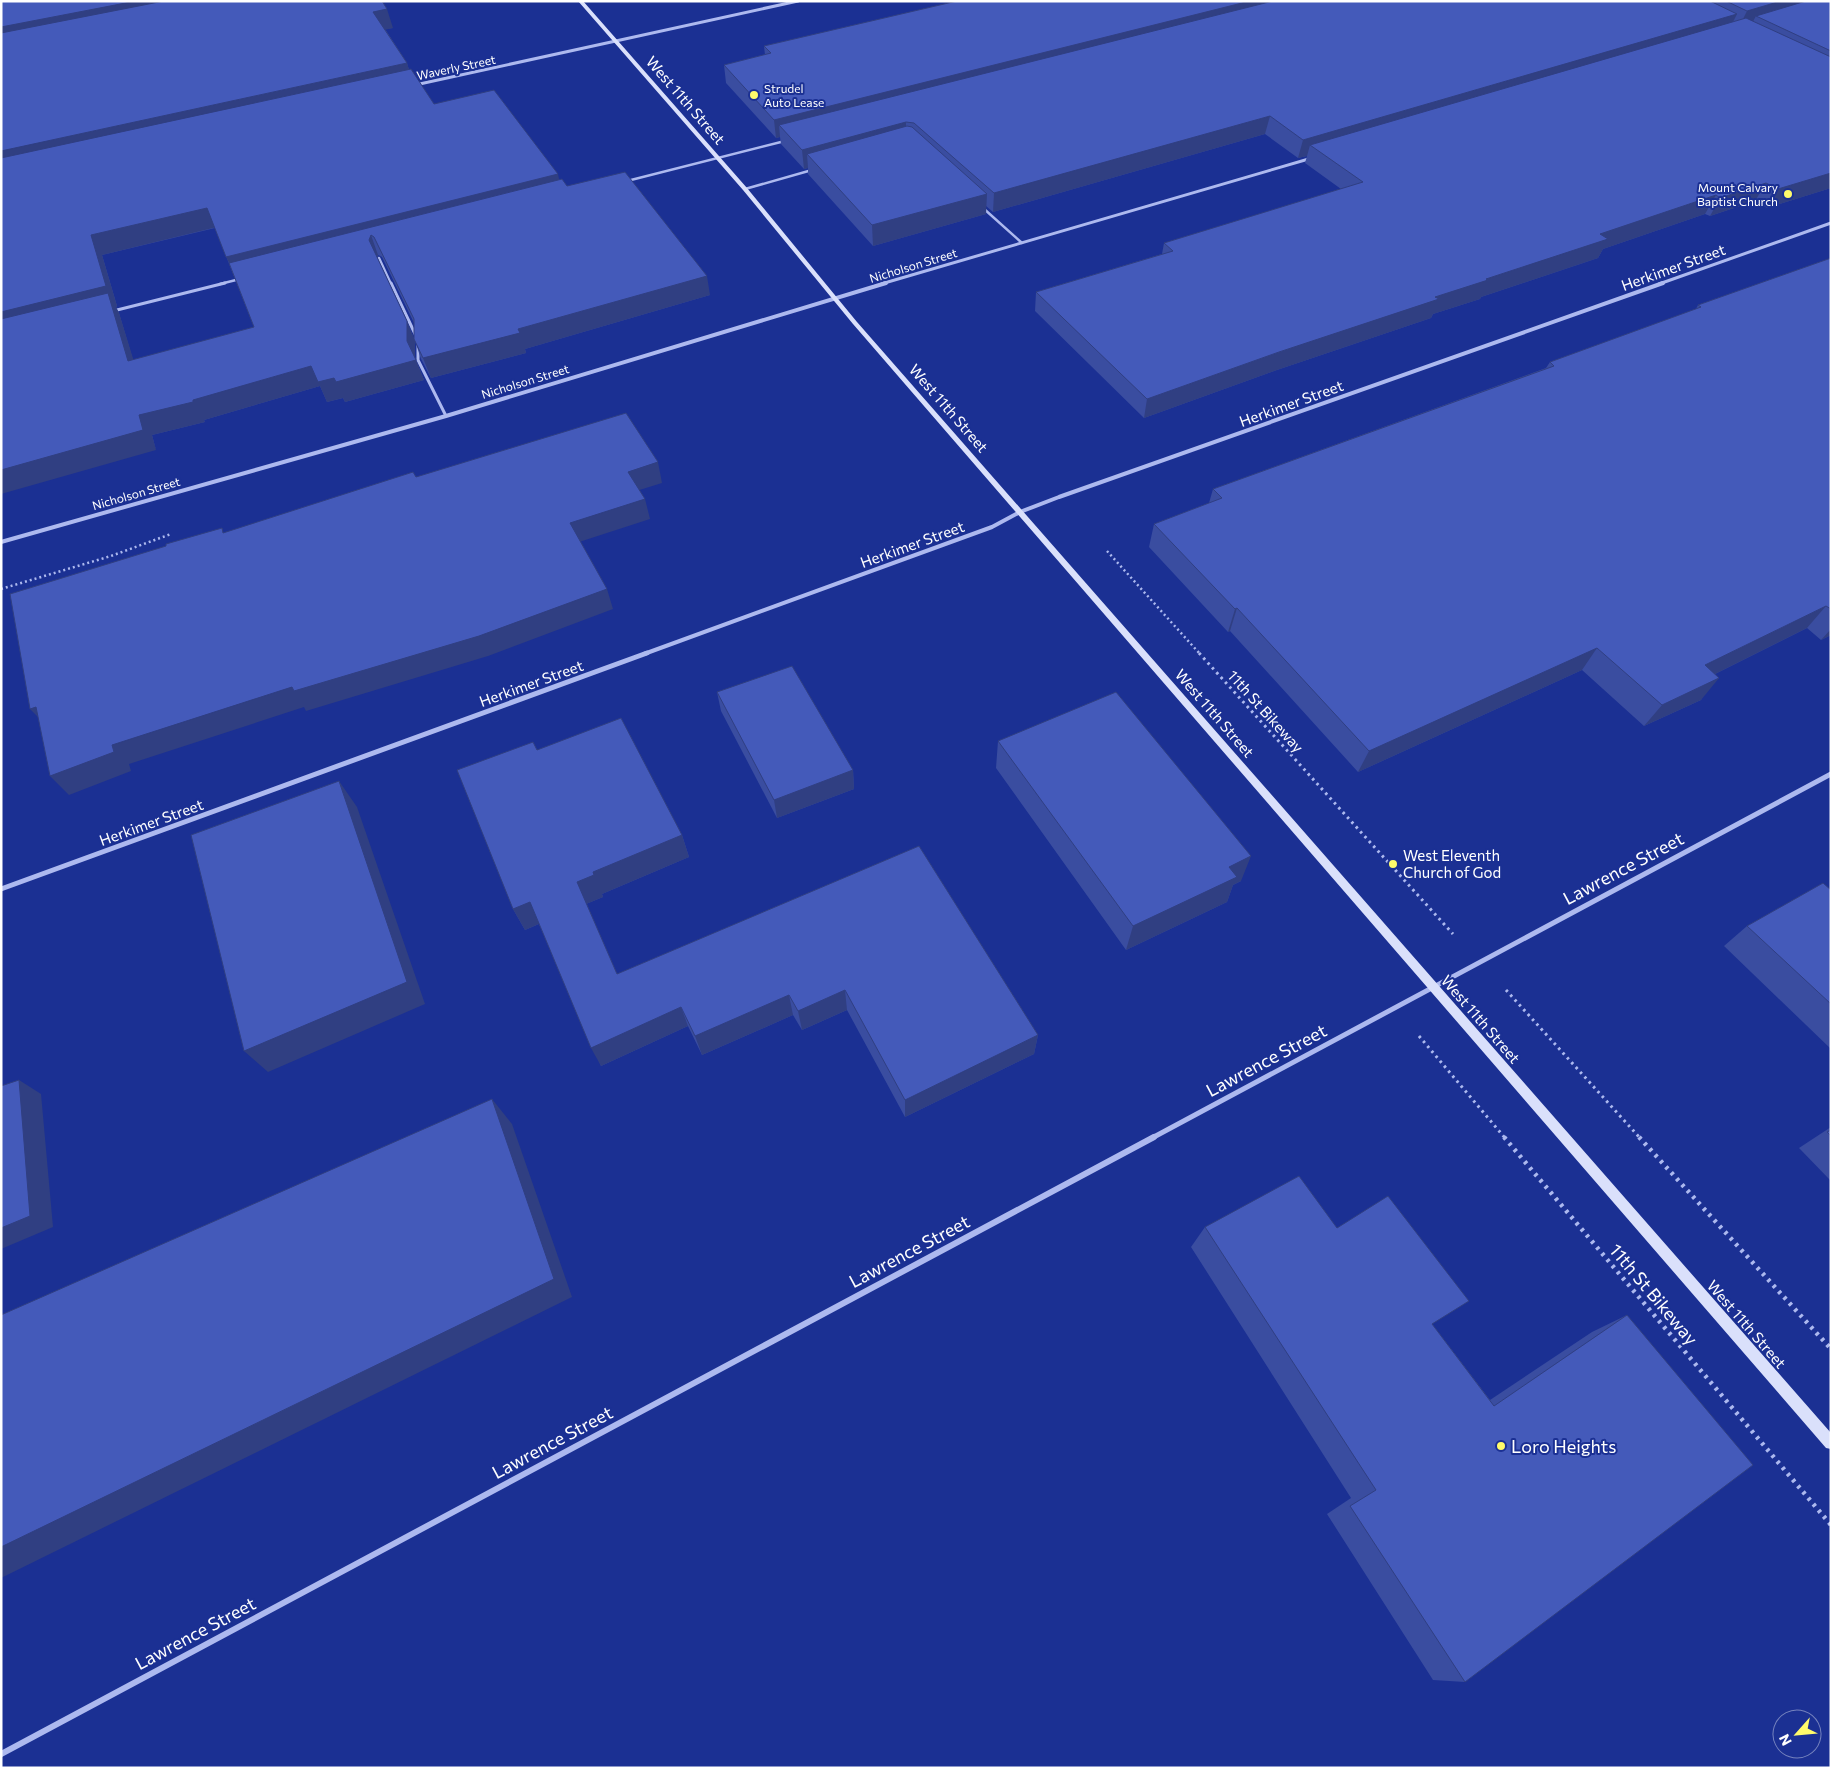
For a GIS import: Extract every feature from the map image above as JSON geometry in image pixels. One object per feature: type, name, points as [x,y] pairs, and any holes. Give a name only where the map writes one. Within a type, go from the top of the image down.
[{"type":"main road","name":"West 11th Street","points":[[580,1],[744,188],[834,299],[1831,1442]]},
{"type":"street","name":"Waverly Street","points":[[408,87],[798,1]]},
{"type":"street","name":"Nicholson Street","points":[[1,542],[446,416],[1317,156]]},
{"type":"street","name":"Herkimer Street","points":[[1,889],[992,527],[1020,512],[1831,223]]},
{"type":"street","name":"Lawrence Street","points":[[1,1754],[1831,774]]},
{"type":"lane","points":[[624,182],[791,139]]},
{"type":"lane","points":[[744,188],[814,169]]},
{"type":"lane","points":[[979,204],[1022,243]]},
{"type":"lane","points":[[379,258],[418,340],[418,360],[446,416]]},
{"type":"lane","points":[[107,312],[241,278]]},
{"type":"path","name":"11th St Bikeway","points":[[1102,546],[1421,899]]},
{"type":"path","points":[[1542,1029],[1831,1348]]},
{"type":"path","name":"11th St Bikeway","points":[[1457,1080],[1831,1525]]},
{"type":"building","points":[[1,1],[136,1],[1,27]]},
{"type":"building","points":[[164,1],[382,1],[387,9],[373,12],[407,63],[1,151],[1,33]]},
{"type":"building","points":[[957,1],[1250,1],[774,120],[724,65],[771,53],[764,46]]},
{"type":"building","points":[[1273,1],[1710,1],[1737,14],[1303,140],[1270,116],[994,193],[914,123],[906,122],[802,150],[779,125]]},
{"type":"building","points":[[1726,1],[1781,1],[1747,11]]},
{"type":"building","points":[[1806,1],[1831,1],[1831,51],[1756,16]]},
{"type":"building","points":[[1746,18],[1831,57],[1831,173],[1778,189],[1766,183],[1720,198],[1716,195],[1600,234],[1608,239],[1486,279],[1488,280],[1435,297],[1439,299],[1279,352],[1147,399],[1036,292],[1173,251],[1164,243],[1363,182],[1310,145]]},
{"type":"building","points":[[411,69],[434,104],[494,90],[558,174],[226,257],[207,208],[91,235],[106,286],[1,312],[1,158]]},
{"type":"building","points":[[907,126],[912,127],[987,194],[872,225],[807,154]]},
{"type":"building","points":[[625,172],[707,276],[518,329],[520,333],[423,358],[414,339],[414,319],[374,237],[371,235],[369,240],[407,321],[407,341],[416,360],[336,382],[334,378],[318,382],[311,366],[193,400],[193,402],[139,415],[143,430],[1,470],[1,319],[108,293],[128,361],[254,327],[229,263],[562,179],[567,186]]},
{"type":"building","points":[[1831,258],[1831,609],[1826,606],[1705,665],[1719,678],[1662,705],[1597,648],[1369,751],[1237,608],[1235,609],[1154,524],[1222,498],[1213,489],[1554,366],[1550,362],[1701,307],[1698,305]]},
{"type":"building","points":[[626,413],[658,462],[628,472],[645,499],[570,523],[607,589],[479,636],[294,691],[292,687],[112,745],[114,752],[50,776],[36,707],[30,709],[10,594],[166,546],[166,544],[222,528],[223,533],[413,472],[416,477]]},
{"type":"building","points":[[792,666],[853,770],[774,800],[717,692]]},
{"type":"building","points":[[1116,692],[1251,856],[1229,867],[1237,877],[1133,926],[998,741]]},
{"type":"building","points":[[621,718],[682,835],[593,872],[594,875],[577,882],[617,974],[919,846],[1038,1035],[905,1100],[845,990],[798,1011],[789,995],[695,1036],[681,1007],[591,1048],[530,902],[513,909],[457,770],[533,742],[537,750]]},
{"type":"building","points":[[339,781],[407,982],[244,1051],[191,835]]},
{"type":"building","points":[[1823,883],[1831,890],[1831,1004],[1747,926]]},
{"type":"building","points":[[19,1080],[30,1216],[1,1228],[1,1086]]},
{"type":"building","points":[[492,1099],[554,1279],[1,1547],[1,1315]]},
{"type":"building","name":"Loro Heights","points":[[1299,1176],[1337,1228],[1388,1196],[1469,1301],[1432,1324],[1494,1406],[1627,1315],[1753,1465],[1465,1682],[1350,1506],[1376,1490],[1205,1227]]},
{"type":"place","name":"Strudel Auto Lease","points":[[754,95]]},
{"type":"place","name":"Mount Calvary Baptist Church","points":[[1788,194]]},
{"type":"place","name":"West Eleventh Church of God","points":[[1393,864]]},
{"type":"place","name":"Loro Heights","points":[[1501,1446]]}]
